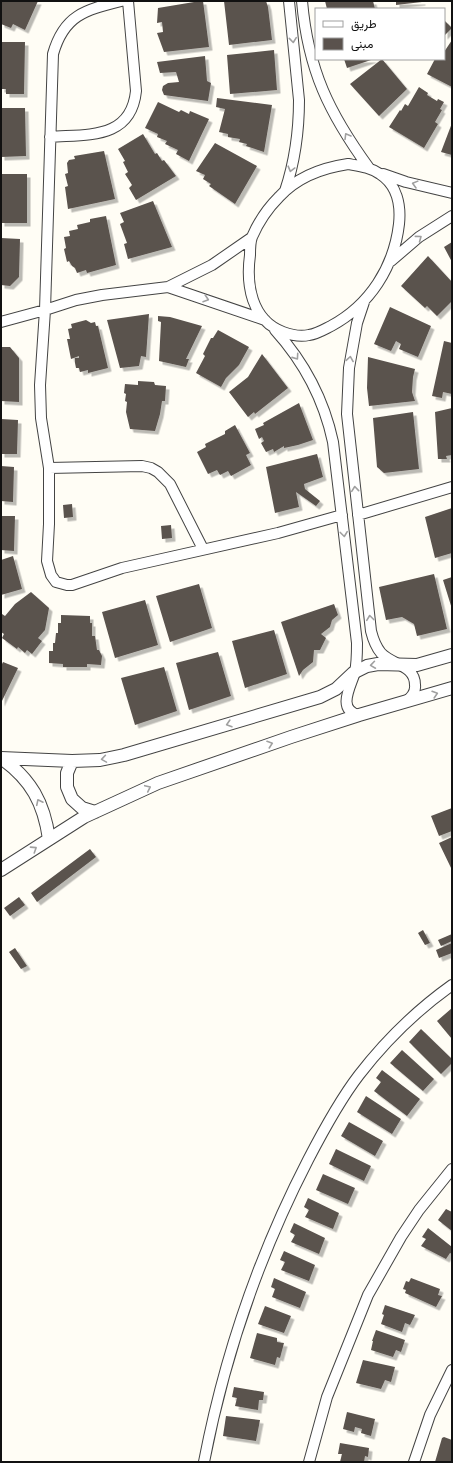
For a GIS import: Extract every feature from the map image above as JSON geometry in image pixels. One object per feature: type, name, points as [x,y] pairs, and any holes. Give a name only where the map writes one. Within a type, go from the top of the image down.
[{"type":"street","points":[[121,1],[90,9],[69,22],[56,42],[53,54],[45,310],[40,385],[40,412],[49,468],[49,524],[47,561],[51,575],[56,582],[72,585],[113,571],[203,549],[239,543],[342,515]]},
{"type":"street","points":[[50,137],[106,132],[122,123],[128,116],[135,100],[136,91],[128,1]]},
{"type":"street","points":[[284,192],[293,165],[299,116],[299,100],[289,1]]},
{"type":"street","points":[[302,1],[310,53],[322,91],[341,126],[369,168]]},
{"type":"street","points":[[1,322],[76,300],[102,295],[168,287],[212,265],[251,238],[271,206],[284,192],[299,180],[329,167],[348,164],[369,168],[406,182],[452,193]]},
{"type":"street","points":[[168,287],[268,323],[290,334],[310,335],[339,321],[364,301],[374,289],[389,263],[398,233],[400,209],[396,192],[379,173]]},
{"type":"street","points":[[389,263],[419,237],[452,216]]},
{"type":"street","points":[[251,238],[248,265],[250,291],[255,306],[290,347],[305,370],[325,411],[333,442],[357,643],[355,671],[346,704],[351,712],[359,715]]},
{"type":"street","points":[[364,301],[352,346],[347,391],[349,437],[373,639],[376,646],[384,655],[411,672],[416,683],[413,694],[405,702]]},
{"type":"street","points":[[49,468],[142,466],[155,470],[165,477],[170,484],[203,549]]},
{"type":"street","points":[[358,515],[452,487]]},
{"type":"street","points":[[1,758],[72,761],[100,760],[124,755],[320,697],[336,689],[355,671],[372,665],[417,665],[452,655]]},
{"type":"street","points":[[1,870],[84,817],[158,783],[276,741],[452,688]]},
{"type":"street","points":[[1,758],[26,780],[35,793],[42,807],[49,839]]},
{"type":"street","points":[[72,761],[67,773],[67,787],[72,799],[82,808],[95,812]]},
{"type":"street","points":[[204,1462],[215,1409],[238,1328],[282,1214],[315,1147],[338,1105],[382,1048],[407,1022],[434,998],[452,985]]},
{"type":"street","points":[[310,1462],[327,1397],[368,1296],[401,1237],[419,1210],[452,1169]]},
{"type":"street","points":[[414,1462],[430,1415],[452,1370]]},
{"type":"building","points":[[1,1],[38,1],[25,30],[13,24],[11,28],[1,24]]},
{"type":"building","points":[[203,1],[209,47],[164,52],[157,33],[163,32],[162,22],[157,23],[158,8]]},
{"type":"building","points":[[224,1],[266,1],[272,40],[229,45]]},
{"type":"building","points":[[325,1],[373,1],[375,8],[327,8]]},
{"type":"building","points":[[396,1],[422,1],[422,2],[396,5]]},
{"type":"building","points":[[445,21],[452,28],[445,35]]},
{"type":"building","points":[[452,40],[452,87],[427,74],[434,60],[445,60],[445,50]]},
{"type":"building","points":[[1,42],[25,42],[24,94],[6,94],[6,89],[1,89]]},
{"type":"building","points":[[274,50],[277,90],[230,94],[227,55]]},
{"type":"building","points":[[205,56],[207,81],[211,83],[208,101],[164,95],[162,90],[163,86],[168,83],[179,82],[176,72],[160,73],[157,62]]},
{"type":"building","points":[[344,60],[371,60],[347,68]]},
{"type":"building","points":[[381,60],[383,60],[407,89],[379,116],[350,84]]},
{"type":"building","points":[[419,87],[428,93],[427,95],[437,101],[438,99],[444,102],[440,109],[442,110],[435,122],[438,124],[424,148],[389,127],[405,104],[408,106]]},
{"type":"building","points":[[217,98],[272,105],[264,152],[246,146],[247,144],[239,142],[240,139],[228,137],[228,134],[219,132],[225,109],[216,107]]},
{"type":"building","points":[[158,102],[179,112],[181,110],[189,114],[190,111],[209,119],[189,161],[176,154],[178,150],[165,144],[167,141],[157,137],[158,134],[145,128]]},
{"type":"building","points":[[1,108],[25,108],[26,156],[1,157]]},
{"type":"building","points":[[452,123],[452,155],[441,152]]},
{"type":"building","points":[[143,134],[155,154],[157,153],[162,161],[164,160],[176,176],[136,200],[129,188],[132,185],[125,174],[128,172],[123,162],[125,161],[118,149]]},
{"type":"building","points":[[215,143],[257,166],[235,204],[209,186],[211,184],[203,179],[205,175],[196,171]]},
{"type":"building","points":[[104,151],[115,199],[68,209],[65,187],[68,186],[65,174],[68,173],[67,163],[69,160],[75,159],[74,156]]},
{"type":"building","points":[[1,174],[27,174],[27,223],[1,223]]},
{"type":"building","points":[[153,201],[172,247],[128,259],[124,244],[127,243],[120,224],[124,222],[120,213]]},
{"type":"building","points":[[106,216],[116,265],[87,273],[86,270],[77,273],[69,261],[67,262],[64,249],[66,248],[64,237],[70,236],[69,231],[78,229],[77,225],[90,222],[90,219]]},
{"type":"building","points":[[1,238],[20,239],[19,277],[10,286],[1,285]]},
{"type":"building","points":[[452,242],[452,262],[444,247]]},
{"type":"building","points":[[428,256],[452,282],[452,301],[437,316],[427,306],[425,308],[401,286]]},
{"type":"building","points":[[390,307],[431,326],[418,357],[399,349],[401,344],[396,341],[391,351],[374,344]]},
{"type":"building","points":[[149,314],[146,357],[141,356],[139,366],[120,368],[107,320]]},
{"type":"building","points":[[158,316],[170,317],[202,326],[186,359],[189,359],[186,367],[159,361],[161,322],[158,321]]},
{"type":"building","points":[[86,320],[91,323],[95,322],[96,326],[98,326],[108,368],[88,373],[88,370],[80,372],[79,368],[76,368],[75,358],[79,358],[79,356],[71,359],[67,339],[70,339],[68,329],[72,328],[71,324]]},
{"type":"building","points":[[218,330],[249,347],[239,365],[226,378],[221,387],[196,373],[205,356],[203,354],[211,338],[213,338]]},
{"type":"building","points":[[444,341],[452,343],[452,394],[443,392],[442,398],[432,396]]},
{"type":"building","points":[[1,347],[10,347],[19,358],[19,402],[1,401]]},
{"type":"building","points":[[262,354],[288,388],[255,414],[254,412],[248,417],[229,392],[248,377]]},
{"type":"building","points":[[368,357],[415,369],[412,392],[415,401],[369,406],[367,388]]},
{"type":"building","points":[[138,381],[154,382],[155,385],[166,386],[165,401],[162,401],[155,431],[130,429],[126,412],[127,402],[125,401],[126,394],[124,393],[125,384],[138,385]]},
{"type":"building","points":[[299,403],[313,440],[284,448],[284,446],[274,452],[273,449],[266,452],[261,443],[264,441],[262,437],[259,439],[255,429]]},
{"type":"building","points":[[452,408],[452,455],[446,456],[447,459],[438,459],[435,412]]},
{"type":"building","points":[[413,412],[419,469],[384,473],[377,467],[373,418]]},
{"type":"building","points":[[1,419],[18,420],[17,454],[1,454]]},
{"type":"building","points":[[235,425],[250,453],[246,455],[251,465],[231,476],[228,471],[220,475],[217,470],[208,474],[197,452],[206,447],[205,444],[225,434],[225,431]]},
{"type":"building","points":[[317,454],[323,477],[304,484],[305,489],[320,501],[316,506],[296,492],[299,507],[275,513],[266,467]]},
{"type":"building","points":[[1,466],[14,467],[13,502],[1,501]]},
{"type":"building","points":[[72,504],[73,517],[64,518],[63,505]]},
{"type":"building","points":[[452,508],[452,553],[435,558],[425,517]]},
{"type":"building","points":[[1,516],[15,516],[14,551],[1,550]]},
{"type":"building","points":[[171,525],[172,538],[162,539],[161,526]]},
{"type":"building","points":[[13,556],[22,589],[1,595],[1,560]]},
{"type":"building","points":[[434,574],[447,629],[417,636],[414,624],[402,617],[386,620],[379,587]]},
{"type":"building","points":[[452,577],[452,609],[443,580]]},
{"type":"building","points":[[199,584],[212,628],[170,642],[156,596]]},
{"type":"building","points":[[31,592],[49,608],[45,630],[38,638],[42,641],[32,654],[27,650],[25,653],[18,647],[17,649],[2,638],[4,634],[1,632],[2,614],[5,616],[15,604]]},
{"type":"building","points":[[145,600],[158,645],[115,658],[102,612]]},
{"type":"building","points":[[334,604],[338,615],[332,620],[330,627],[321,634],[326,638],[320,650],[314,650],[313,662],[303,670],[299,676],[281,622]]},
{"type":"building","points":[[61,615],[90,616],[90,623],[92,623],[92,636],[95,636],[97,650],[99,650],[102,656],[101,665],[87,664],[87,667],[63,667],[63,664],[49,663],[49,651],[53,651],[53,643],[55,643],[56,633],[58,633],[58,623],[61,623]]},
{"type":"building","points":[[274,630],[287,674],[245,688],[232,641]]},
{"type":"building","points":[[218,652],[231,696],[189,710],[176,663]]},
{"type":"building","points":[[3,662],[18,668],[1,703],[1,666]]},
{"type":"building","points":[[164,667],[177,711],[135,725],[121,678]]},
{"type":"building","points":[[452,808],[452,831],[439,836],[431,816]]},
{"type":"building","points":[[452,837],[452,870],[439,843]]},
{"type":"building","points":[[90,849],[96,857],[37,902],[31,893]]},
{"type":"building","points":[[19,897],[25,905],[10,916],[4,908]]},
{"type":"building","points":[[423,930],[430,943],[425,945],[418,933]]},
{"type":"building","points":[[452,934],[452,941],[441,946],[438,940]]},
{"type":"building","points":[[452,943],[452,953],[439,958],[436,950]]},
{"type":"building","points":[[15,948],[27,966],[21,969],[9,952]]},
{"type":"building","points":[[452,1008],[452,1039],[437,1021]]},
{"type":"building","points":[[421,1029],[452,1059],[452,1063],[441,1074],[409,1042]]},
{"type":"building","points":[[402,1050],[434,1079],[423,1091],[390,1063]]},
{"type":"building","points":[[382,1070],[420,1099],[407,1116],[374,1091],[381,1082],[376,1078]]},
{"type":"building","points":[[366,1096],[401,1119],[392,1134],[357,1112]]},
{"type":"building","points":[[349,1122],[383,1141],[375,1156],[341,1136]]},
{"type":"building","points":[[336,1149],[371,1166],[364,1181],[329,1164]]},
{"type":"building","points":[[323,1174],[355,1188],[348,1204],[316,1190]]},
{"type":"building","points":[[308,1198],[339,1213],[333,1229],[305,1217],[309,1210],[304,1207]]},
{"type":"building","points":[[446,1209],[452,1212],[452,1231],[438,1220]]},
{"type":"building","points":[[294,1223],[325,1238],[319,1254],[291,1242],[295,1235],[290,1232]]},
{"type":"building","points":[[428,1228],[452,1247],[452,1254],[450,1253],[446,1259],[421,1246],[426,1239],[422,1237]]},
{"type":"building","points":[[284,1251],[315,1265],[309,1281],[281,1270],[285,1262],[280,1260]]},
{"type":"building","points":[[274,1278],[306,1292],[300,1308],[272,1297],[275,1289],[271,1287]]},
{"type":"building","points":[[411,1278],[440,1289],[438,1295],[442,1296],[436,1307],[405,1293],[406,1290],[403,1289],[406,1281],[409,1282]]},
{"type":"building","points":[[385,1305],[415,1315],[410,1325],[405,1323],[402,1332],[381,1324]]},
{"type":"building","points":[[265,1306],[291,1316],[284,1333],[258,1324]]},
{"type":"building","points":[[376,1330],[405,1340],[401,1352],[396,1350],[393,1357],[371,1350],[372,1341]]},
{"type":"building","points":[[257,1333],[277,1338],[277,1342],[284,1343],[280,1358],[277,1357],[275,1365],[250,1358]]},
{"type":"building","points":[[363,1360],[395,1367],[391,1382],[385,1380],[381,1389],[356,1383]]},
{"type":"building","points":[[234,1387],[264,1392],[263,1400],[259,1400],[258,1410],[235,1406],[237,1398],[232,1397]]},
{"type":"building","points":[[347,1412],[375,1419],[371,1436],[361,1433],[362,1429],[355,1427],[354,1432],[343,1429]]},
{"type":"building","points":[[226,1416],[260,1420],[256,1441],[223,1436]]},
{"type":"building","points":[[444,1437],[452,1440],[452,1462],[435,1462],[442,1438]]},
{"type":"building","points":[[340,1443],[369,1448],[368,1457],[365,1456],[364,1462],[340,1462],[342,1454],[338,1454]]}]
